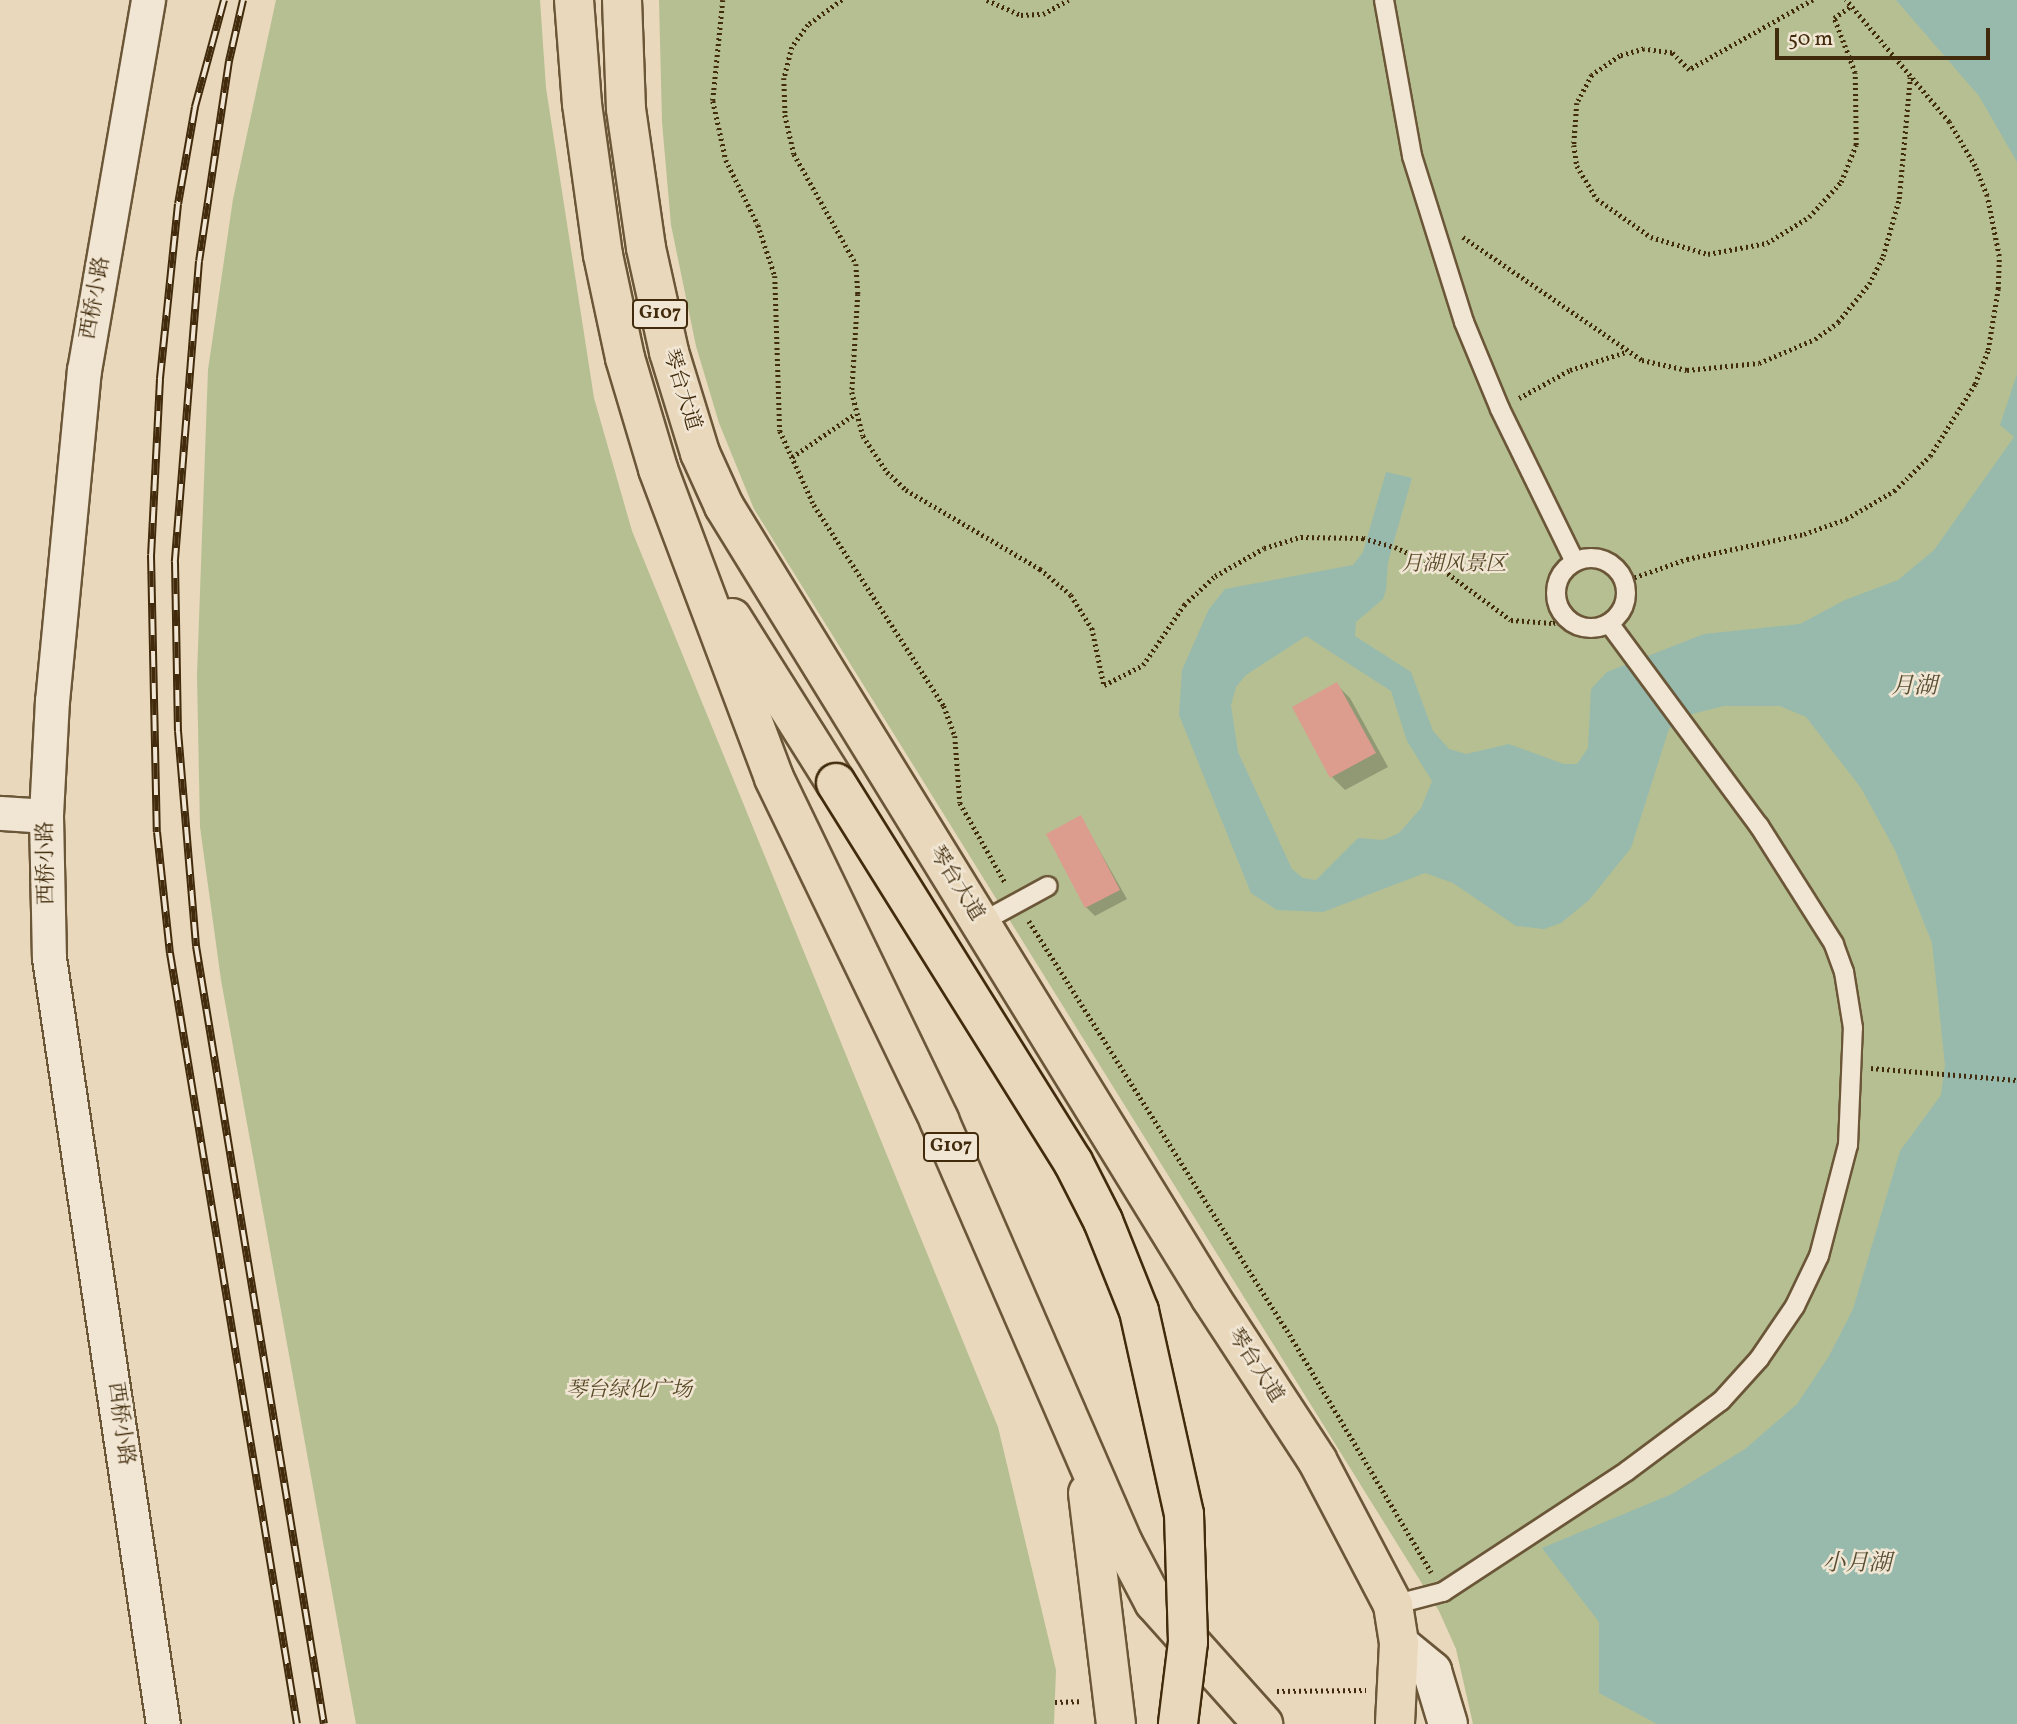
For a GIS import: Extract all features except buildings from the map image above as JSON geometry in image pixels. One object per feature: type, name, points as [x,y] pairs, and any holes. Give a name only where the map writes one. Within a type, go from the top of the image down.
[{"type":"highway","name":"G107","points":[[574,0],[582,104],[603,255],[625,358],[686,541],[774,778],[939,1120],[1082,1443],[1123,1543],[1154,1602],[1263,1724]]},
{"type":"highway","name":"琴台大道","points":[[622,0],[626,109],[646,248],[669,352],[700,453],[739,536],[1211,1298],[1317,1460],[1393,1605],[1399,1644],[1395,1724]]},
{"type":"highway","points":[[686,541],[1073,1163],[1103,1221],[1139,1311],[1184,1514],[1188,1642],[1178,1724]]},
{"type":"highway","points":[[1082,1443],[1116,1724]]},
{"type":"main road","points":[[1399,1644],[1432,1671],[1448,1724]]},
{"type":"street","name":"西桥小路","points":[[148,0],[84,369],[52,700],[46,816],[49,958],[163,1724]]},
{"type":"street","points":[[0,813],[46,816]]},
{"type":"lane","points":[[1384,0],[1412,156],[1464,322],[1500,409],[1575,562]]},
{"type":"lane","points":[[1586,558],[1609,563],[1624,581],[1624,605],[1609,623],[1587,628],[1567,619],[1556,588],[1559,578],[1575,562],[1586,558]]},
{"type":"lane","points":[[1393,1605],[1443,1592],[1627,1471],[1721,1401],[1759,1359],[1795,1306],[1819,1256],[1843,1170],[1851,1110],[1853,1028],[1844,972],[1834,944],[1789,869],[1691,731],[1609,623]]},
{"type":"lane","points":[[980,923],[1048,886]]},
{"type":"path","points":[[723,0],[713,68],[717,132],[775,276],[775,398],[780,432],[846,558],[944,706],[955,736],[960,803],[1017,903],[1287,1330],[1443,1592]]},
{"type":"path","points":[[842,0],[808,25],[792,47],[784,94],[794,154],[856,264],[855,414],[873,453],[906,490],[1040,569],[1071,595],[1092,628],[1104,685],[1143,666],[1184,605],[1227,566],[1264,548],[1301,537],[1363,538],[1395,547],[1433,563],[1511,620],[1553,623],[1567,619]]},
{"type":"path","points":[[987,0],[1021,15],[1042,14],[1068,0]]},
{"type":"path","points":[[1813,0],[1689,69],[1672,53],[1644,49],[1620,56],[1592,75],[1577,103],[1574,145],[1581,174],[1597,199],[1613,215],[1651,237],[1707,254],[1768,243],[1809,217],[1842,182],[1856,145],[1855,73],[1834,18],[1851,6]]},
{"type":"path","points":[[1624,581],[1687,559],[1804,534],[1846,519],[1894,491],[1930,456],[1963,409],[1988,350],[1995,319],[1996,229],[1964,144],[1846,0]]},
{"type":"path","points":[[1428,213],[1627,352],[1676,368],[1739,367],[1788,352],[1838,322],[1869,284],[1891,230],[1904,171],[1910,76]]},
{"type":"path","points":[[1500,409],[1570,370],[1627,352]]},
{"type":"path","points":[[792,457],[855,414]]},
{"type":"path","points":[[1869,1068],[2017,1080]]},
{"type":"green space","name":"琴台绿化广场","points":[[276,0],[540,0],[546,88],[594,398],[632,531],[998,1427],[1056,1670],[1054,1724],[356,1724],[221,980],[200,827],[197,675],[208,370],[233,199]]},
{"type":"green space","name":"月湖风景区","points":[[659,0],[2017,0],[2017,1724],[1473,1724],[1456,1649],[1439,1611],[754,509],[719,423],[696,346],[671,225],[662,122]]},
{"type":"water","points":[[1896,0],[2017,0],[2017,162],[1979,96]]},
{"type":"water","points":[[2017,374],[2017,1724],[1657,1724],[1599,1693],[1599,1622],[1542,1548],[1672,1494],[1745,1449],[1797,1404],[1829,1356],[1853,1309],[1900,1151],[1941,1095],[1945,1065],[1932,943],[1895,850],[1861,788],[1806,717],[1780,706],[1724,706],[1688,715],[1669,729],[1631,848],[1589,900],[1561,923],[1544,929],[1516,926],[1453,883],[1425,873],[1323,912],[1277,910],[1251,893],[1179,715],[1182,670],[1209,609],[1225,589],[1353,565],[1363,552],[1386,472],[1412,478],[1388,562],[1383,599],[1356,622],[1355,636],[1411,672],[1433,731],[1449,749],[1466,754],[1509,744],[1564,764],[1577,764],[1588,748],[1591,689],[1607,672],[1704,634],[1800,624],[1845,600],[1898,580],[1934,550],[2014,437],[2000,425]],"holes":[[[1306,636],[1391,691],[1407,741],[1432,781],[1421,808],[1399,833],[1383,840],[1358,838],[1316,880],[1303,878],[1292,869],[1238,752],[1231,705],[1236,687],[1246,675]]]},
{"type":"railway","points":[[224,0],[195,107],[178,204],[160,379],[151,555],[157,832],[170,953],[297,1724]]},
{"type":"railway","points":[[243,0],[229,61],[199,261],[175,562],[178,731],[196,946],[324,1724]]},
{"type":"water label","name":"月湖","points":[[1914,687]]},
{"type":"water label","name":"小月湖","points":[[1857,1564]]}]
